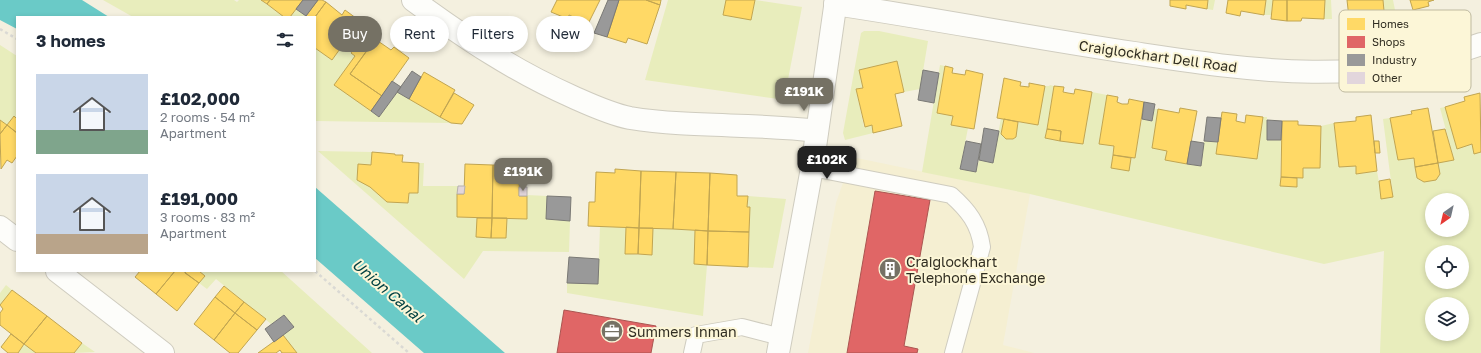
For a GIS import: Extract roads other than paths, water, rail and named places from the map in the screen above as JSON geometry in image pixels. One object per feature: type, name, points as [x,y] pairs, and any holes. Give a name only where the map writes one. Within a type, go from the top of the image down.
[{"type":"street","points":[[413,0],[484,51],[510,66],[542,83],[598,108],[628,118],[698,126],[786,127],[817,131]]},
{"type":"street","points":[[780,345],[812,168],[835,2]]},
{"type":"street","name":"Craiglockhart Dell Road","points":[[835,2],[1028,37],[1262,71],[1339,73]]},
{"type":"street","name":"Craiglockhart Dell Road","points":[[1471,47],[1481,44]]},
{"type":"street","points":[[0,227],[16,239]]},
{"type":"street","points":[[58,272],[162,353]]},
{"type":"lane","points":[[812,168],[951,195],[968,211],[979,231],[982,247],[954,353]]},
{"type":"lane","points":[[692,353],[696,335],[742,327],[780,345]]},
{"type":"water","points":[[0,0],[82,0],[107,16],[16,16],[16,28],[0,20]]},
{"type":"water","name":"Union Canal","points":[[316,188],[505,353],[424,353],[316,259]]},
{"type":"place","name":"Craiglockhart Telephone Exchange","points":[[890,269]]},
{"type":"place","name":"Summers Inman","points":[[612,331]]}]
